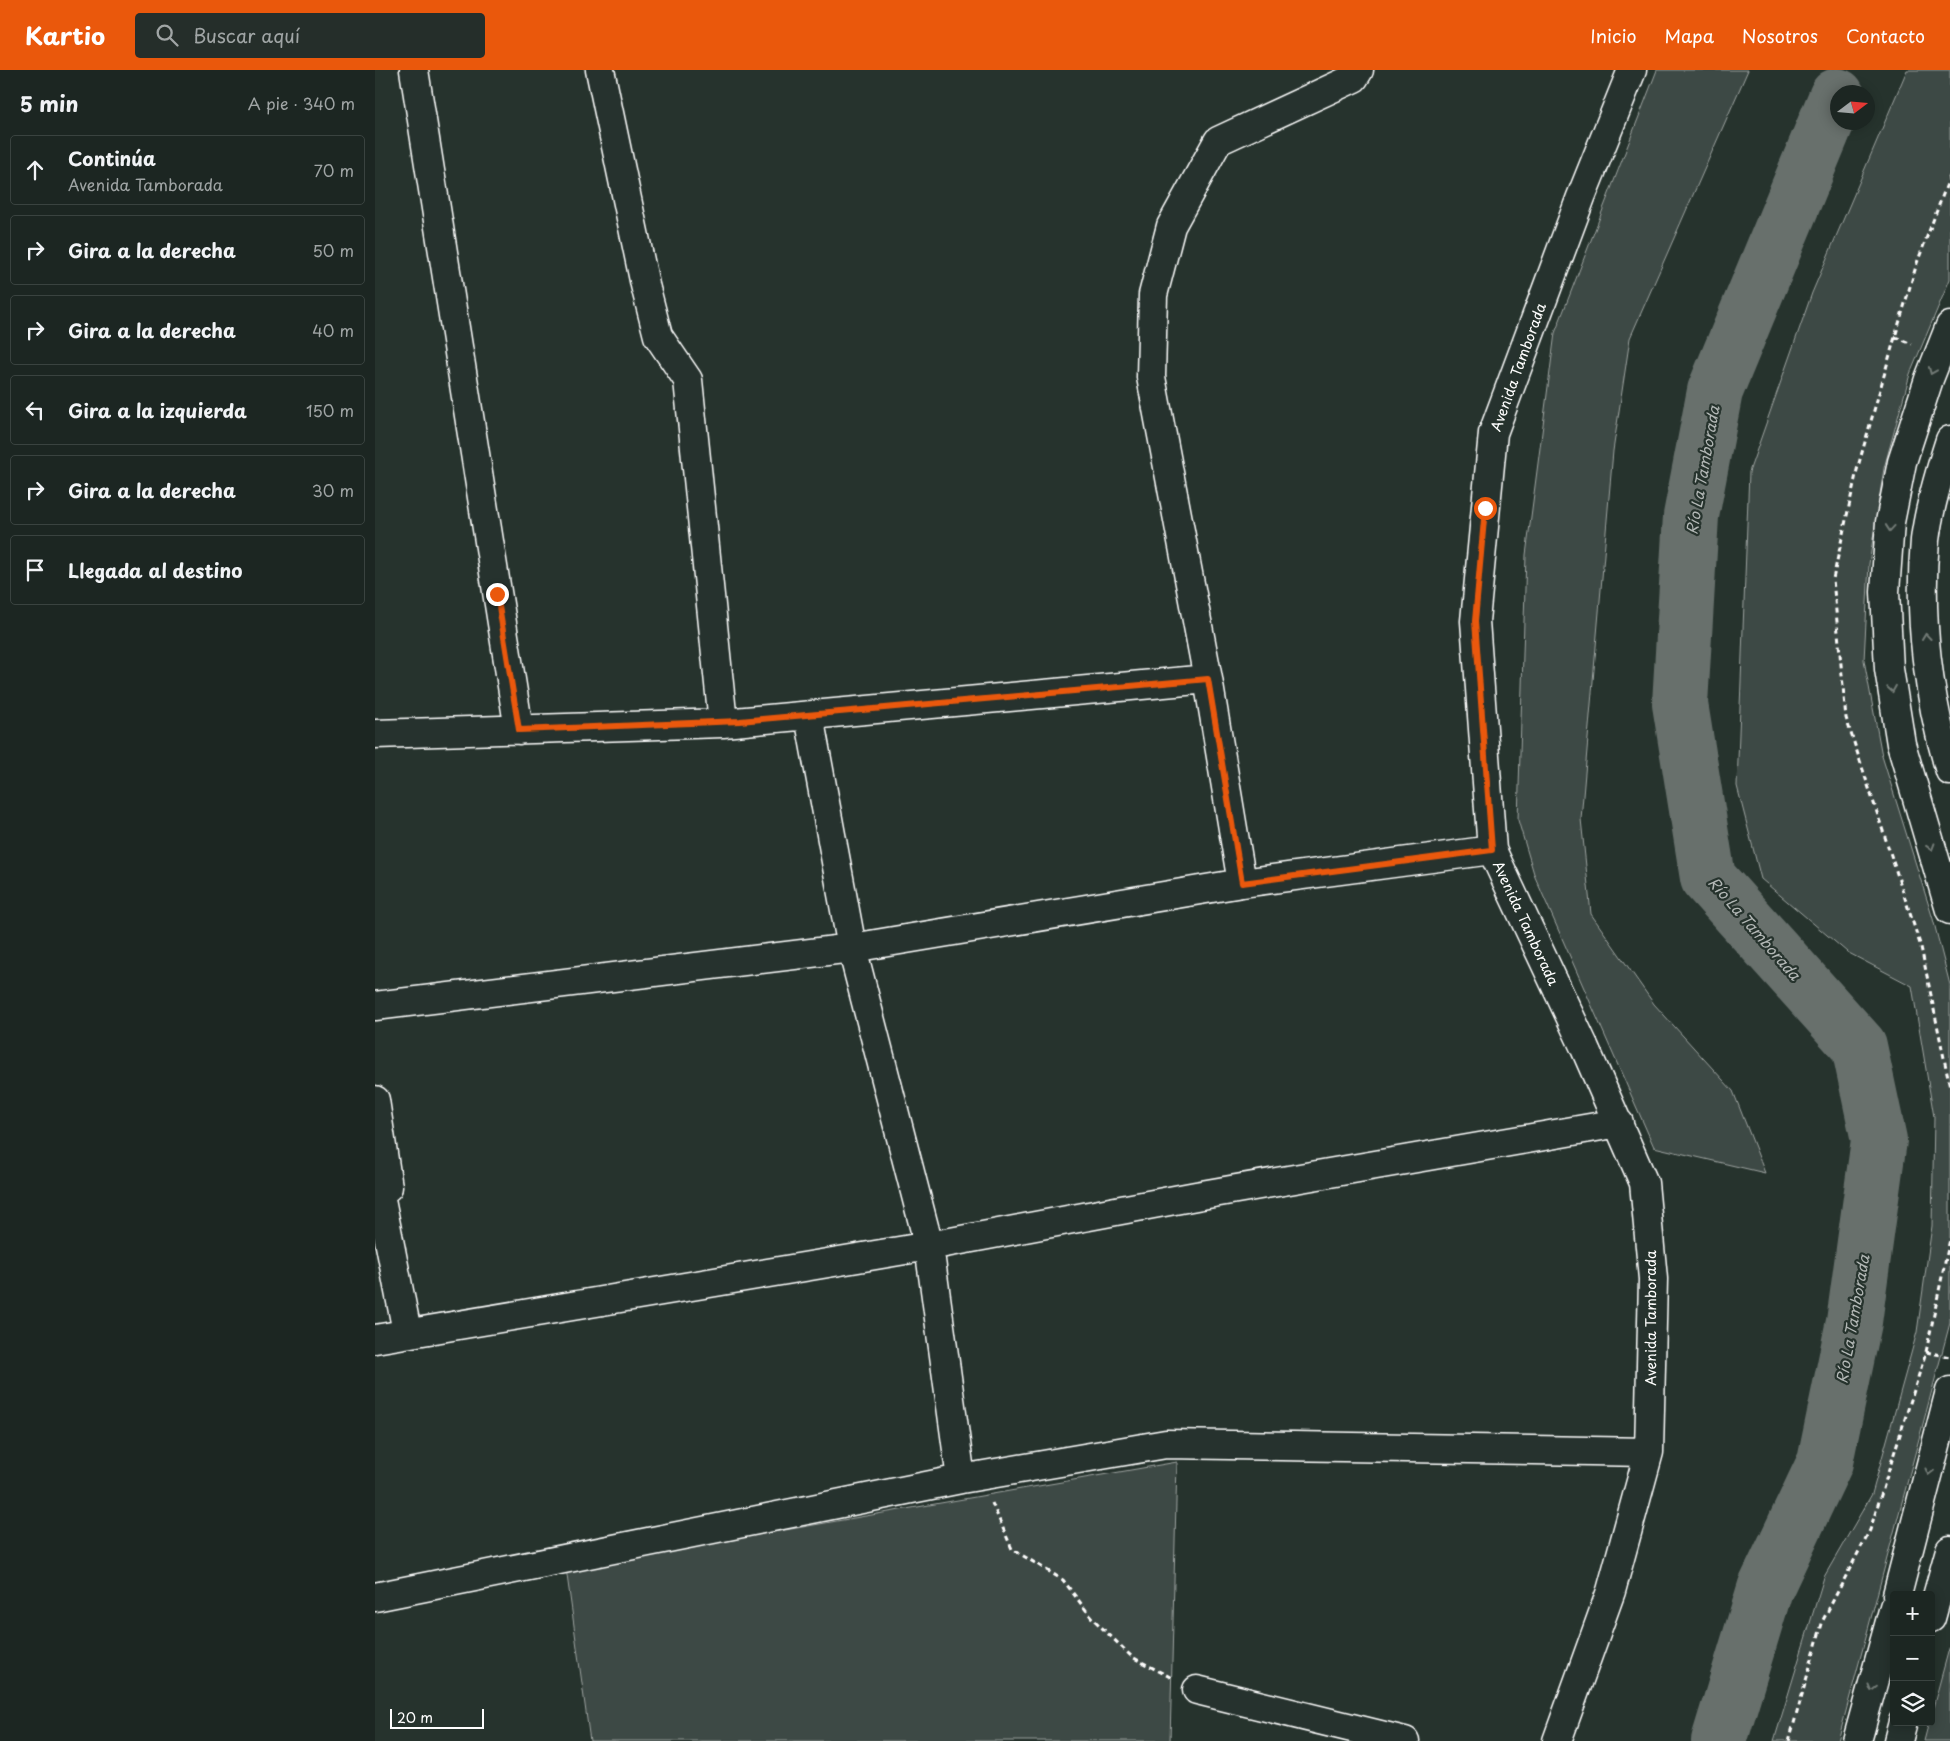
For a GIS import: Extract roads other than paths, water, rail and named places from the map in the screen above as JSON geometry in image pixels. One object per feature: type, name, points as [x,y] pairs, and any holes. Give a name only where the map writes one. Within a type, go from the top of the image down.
[{"type":"street","points":[[414,70],[519,730]]},
{"type":"street","points":[[600,70],[645,285],[658,336],[688,380],[723,723]]},
{"type":"street","points":[[1242,883],[1208,679],[1151,377],[1153,295],[1171,226],[1218,142],[1354,78],[1359,70]]},
{"type":"street","name":"Avenida Tamborada","points":[[1557,1741],[1611,1591],[1649,1452],[1653,1280],[1644,1183],[1619,1124],[1492,850],[1475,621],[1493,434],[1581,197],[1631,70]]},
{"type":"street","points":[[1950,326],[1929,379],[1902,462],[1890,522],[1885,592],[1889,669],[1901,744],[1950,910]]},
{"type":"street","points":[[1950,440],[1941,466],[1925,539],[1924,617],[1931,685],[1950,771]]},
{"type":"street","points":[[375,734],[723,723],[1208,679]]},
{"type":"street","points":[[809,716],[852,948],[929,1246],[971,1478]]},
{"type":"street","points":[[375,1006],[852,948],[1242,883],[1492,850]]},
{"type":"street","points":[[375,1100],[388,1187],[379,1190],[407,1332]]},
{"type":"street","points":[[375,1339],[407,1332],[929,1246],[1216,1193],[1619,1124]]},
{"type":"street","points":[[1898,1591],[1950,1391]]},
{"type":"street","points":[[375,1597],[971,1478],[1166,1444],[1649,1452]]},
{"type":"street","points":[[1935,1604],[1950,1550]]},
{"type":"street","points":[[1857,1741],[1890,1621]]},
{"type":"street","points":[[1197,1690],[1405,1741]]},
{"type":"street","points":[[1898,1741],[1902,1726]]},
{"type":"waterway","name":"Río La Tamborada","points":[[1719,1741],[1765,1589],[1825,1462],[1854,1322],[1879,1140],[1859,1046],[1708,878],[1680,704],[1691,516],[1715,391],[1830,113]]}]
